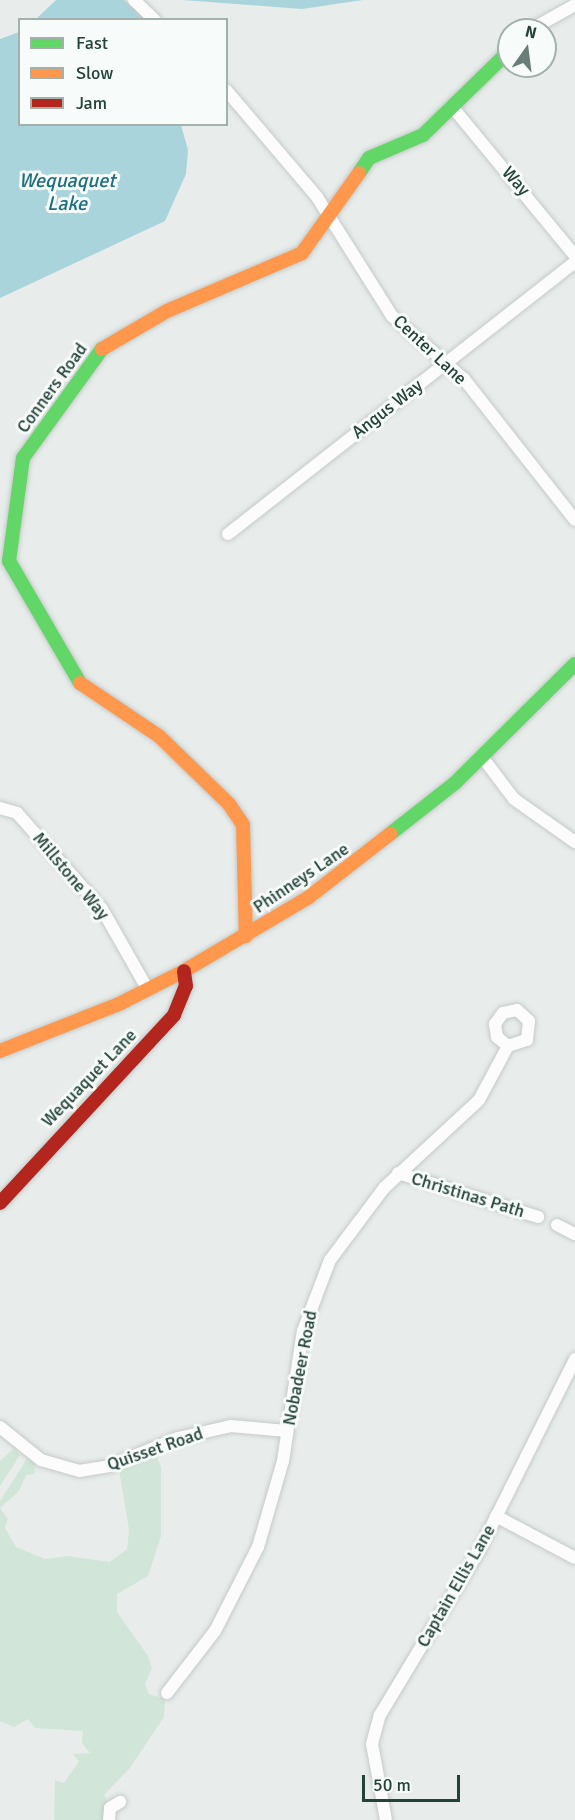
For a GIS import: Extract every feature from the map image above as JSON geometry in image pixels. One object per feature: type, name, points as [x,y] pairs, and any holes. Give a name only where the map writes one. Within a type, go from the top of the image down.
[{"type":"street","points":[[134,0],[153,18]]},
{"type":"street","points":[[552,18],[575,5]]},
{"type":"street","name":"Conners Road","points":[[246,936],[243,825],[229,804],[159,736],[84,689],[9,561],[23,458],[103,348],[167,311],[302,253],[369,158],[423,135],[454,109],[497,64]]},
{"type":"street","name":"Center Lane","points":[[228,92],[329,214],[392,316],[447,363],[575,520]]},
{"type":"street","name":"Way","points":[[454,109],[575,256]]},
{"type":"street","name":"Angus Way","points":[[228,534],[575,262]]},
{"type":"street","name":"Phinneys Lane","points":[[0,1051],[148,990],[246,936],[340,875],[483,758],[575,664]]},
{"type":"street","points":[[483,758],[514,799],[575,842]]},
{"type":"street","name":"Millstone Way","points":[[0,808],[17,813],[102,909],[148,990]]},
{"type":"street","name":"Wequaquet Lane","points":[[0,1203],[174,1015],[186,986],[184,971]]},
{"type":"street","name":"Nobadeer Road","points":[[167,1693],[203,1650],[248,1573],[280,1477],[303,1331],[321,1276],[342,1241],[398,1173],[479,1100],[508,1046]]},
{"type":"street","name":"Christinas Path","points":[[398,1173],[538,1217]]},
{"type":"street","points":[[557,1225],[575,1234]]},
{"type":"street","name":"Captain Ellis Lane","points":[[386,1820],[373,1759],[375,1730],[496,1516],[575,1359]]},
{"type":"street","name":"Quisset Road","points":[[0,1427],[41,1460],[79,1471],[110,1466],[178,1438],[231,1426],[287,1431]]},
{"type":"street","points":[[496,1516],[575,1558]]},
{"type":"street","points":[[109,1820],[110,1808],[120,1802]]},
{"type":"green space","points":[[14,1448],[20,1455],[0,1486],[0,1461]]},
{"type":"green space","points":[[157,1456],[161,1467],[161,1536],[148,1576],[117,1594],[117,1612],[148,1656],[152,1668],[145,1684],[149,1694],[165,1699],[164,1717],[130,1768],[104,1795],[109,1804],[106,1820],[54,1820],[55,1780],[64,1783],[79,1761],[72,1754],[90,1753],[82,1743],[83,1731],[35,1728],[28,1719],[14,1727],[0,1721],[0,1508],[8,1519],[5,1528],[16,1547],[45,1559],[67,1556],[110,1562],[127,1549],[129,1530],[119,1469]]},
{"type":"green space","points":[[28,1457],[36,1462],[34,1474],[26,1475],[19,1491],[0,1508],[0,1501]]},
{"type":"water","points":[[56,0],[124,0],[147,18],[37,18]]},
{"type":"water","points":[[183,0],[363,0],[302,9]]},
{"type":"water","name":"Wequaquet Lake","points":[[18,32],[18,126],[181,126],[188,150],[186,174],[165,221],[0,298],[0,39]]},
{"type":"traffic: fast","points":[[359,173],[369,158],[423,135],[497,63]]},
{"type":"traffic: fast","points":[[80,683],[9,561],[23,458],[102,349]]},
{"type":"traffic: fast","points":[[390,834],[455,783],[575,664]]},
{"type":"traffic: slow","points":[[102,349],[167,311],[302,253],[359,173]]},
{"type":"traffic: slow","points":[[80,683],[159,736],[229,804],[243,825],[246,936]]},
{"type":"traffic: slow","points":[[0,1051],[121,1003],[184,971],[309,897],[390,834]]},
{"type":"traffic: jam","points":[[0,1203],[174,1015],[186,986],[184,971]]}]
